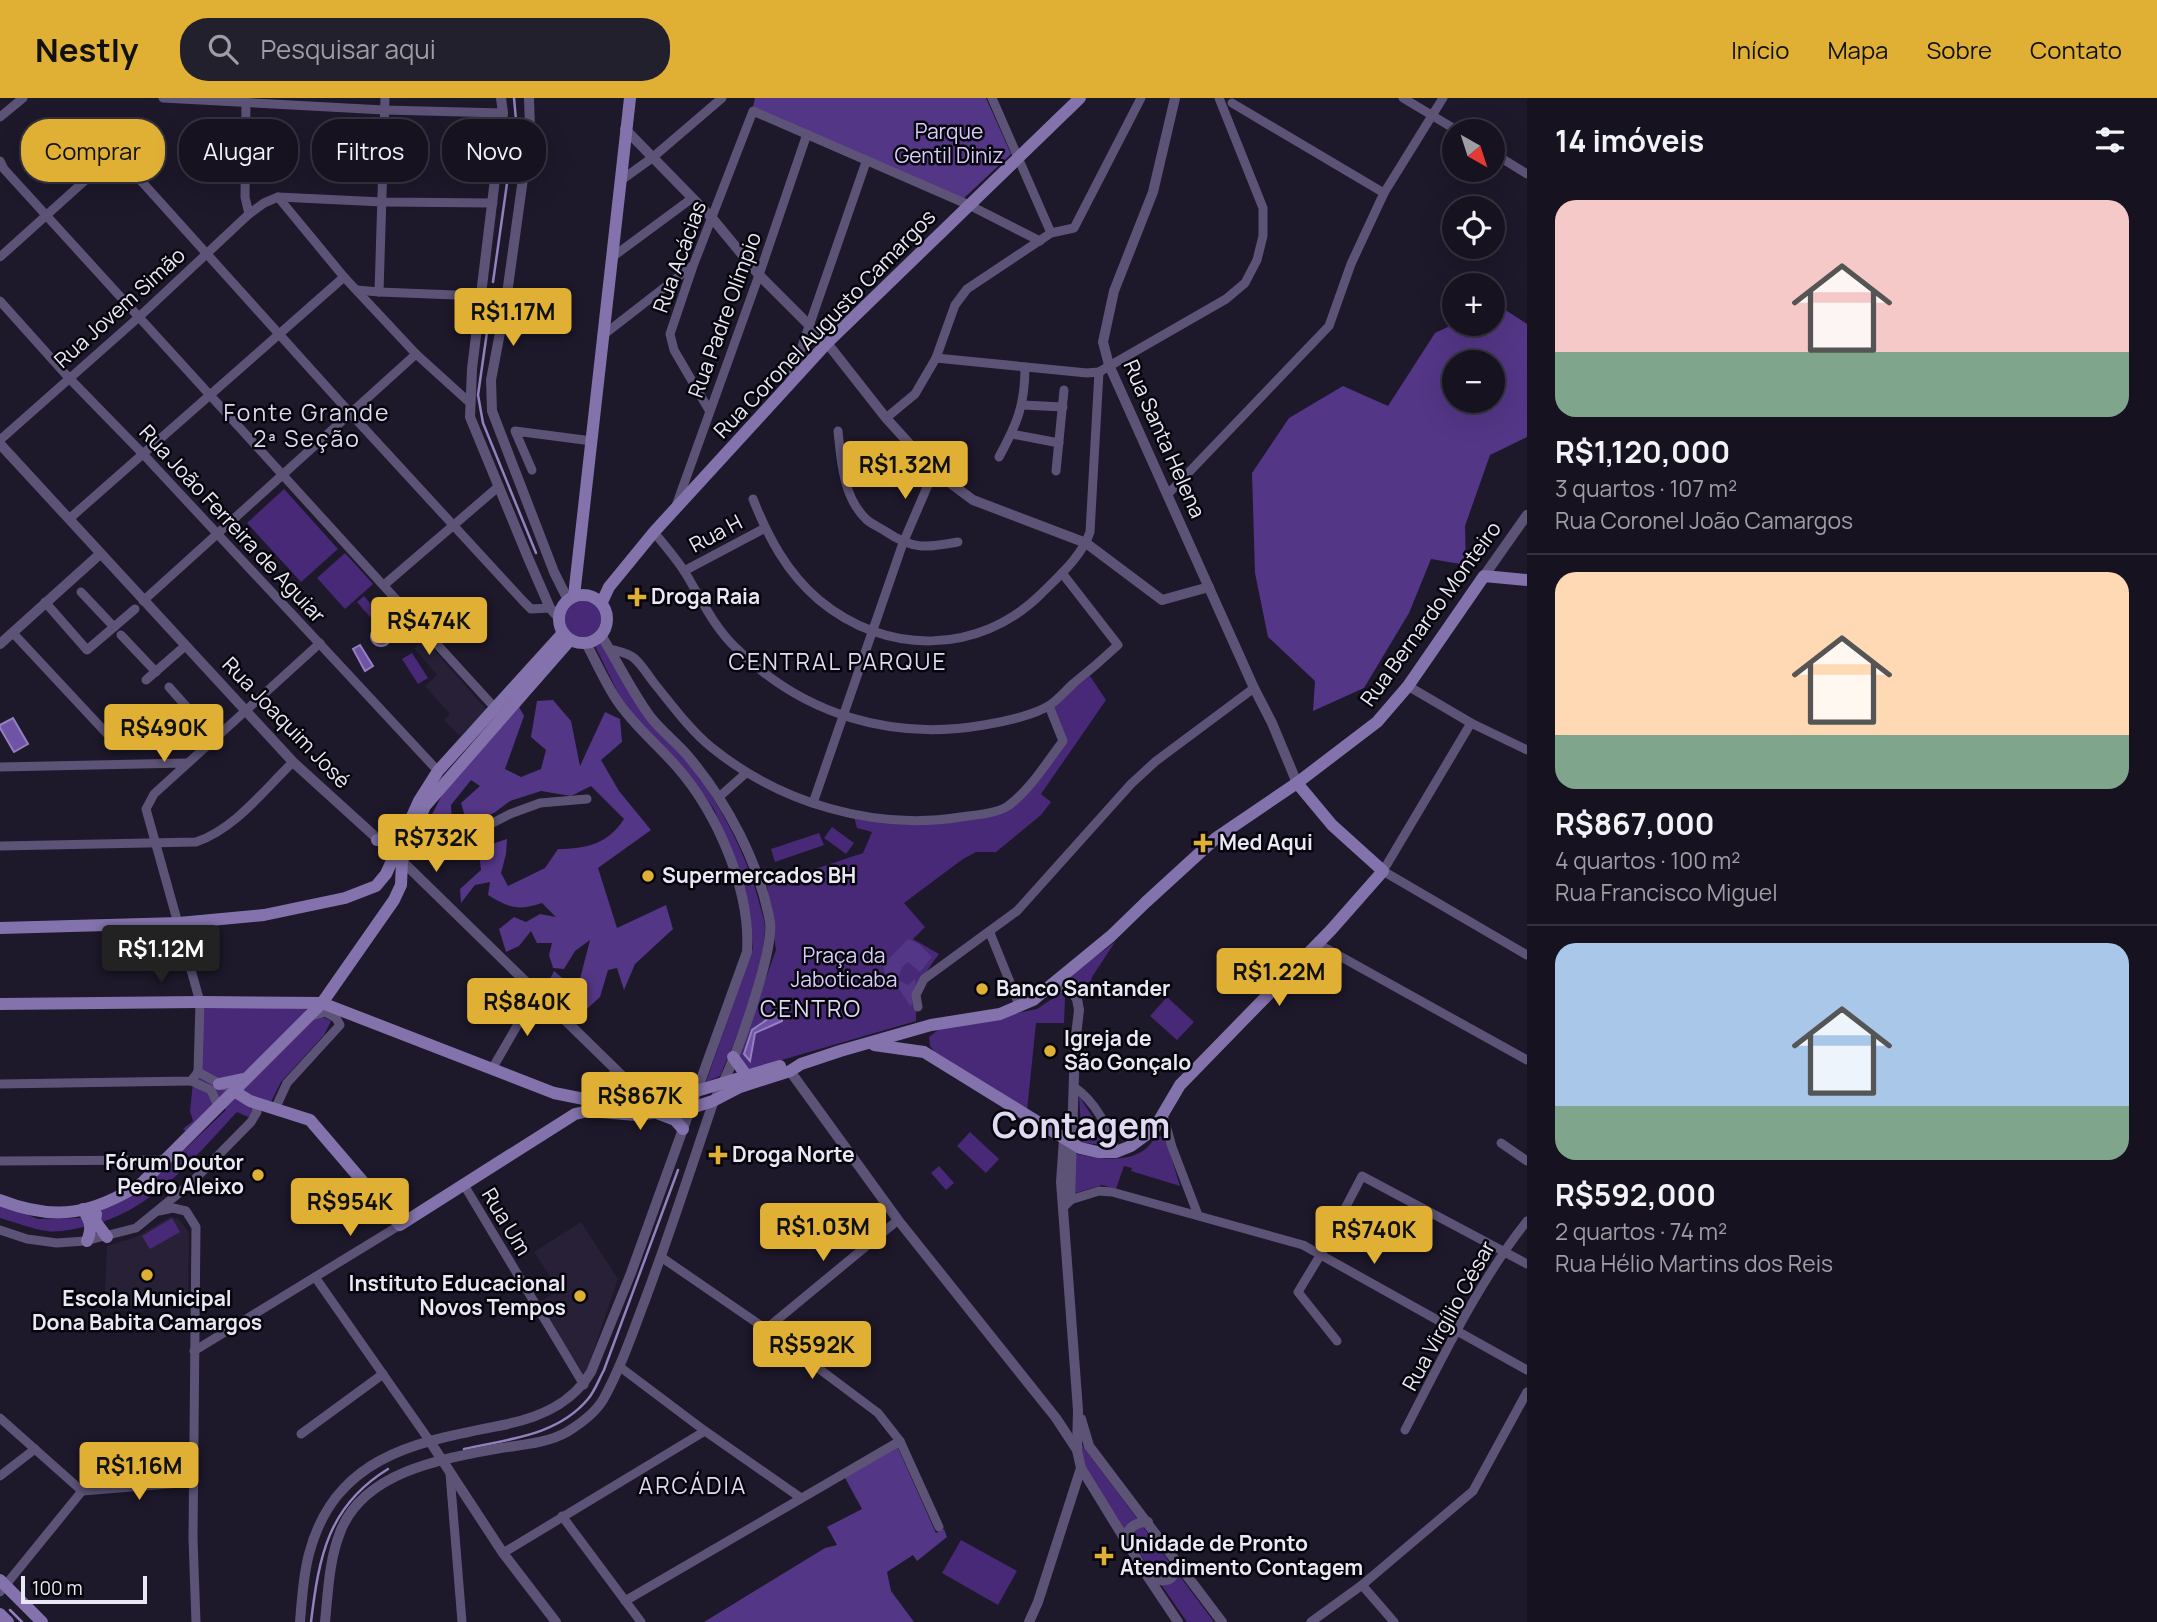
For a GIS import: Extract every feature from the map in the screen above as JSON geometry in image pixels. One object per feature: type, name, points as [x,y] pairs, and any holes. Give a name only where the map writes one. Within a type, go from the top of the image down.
[{"type":"main road","points":[[578,569],[607,614],[607,622],[601,635],[586,643],[567,636],[554,613],[571,598],[578,569],[630,98]]},
{"type":"main road","name":"Rua Coronel Augusto Camargos","points":[[594,597],[609,587],[675,507],[827,343],[1080,98]]},
{"type":"main road","points":[[1484,576],[1527,580]]},
{"type":"main road","name":"Rua Bernardo Monteiro","points":[[795,1068],[931,1025],[1000,1014],[1034,1000],[1111,936],[1216,838],[1297,783],[1377,722],[1408,686],[1484,576]]},
{"type":"main road","points":[[571,598],[594,597]]},
{"type":"main road","points":[[0,928],[179,923],[264,915],[345,898],[376,886],[398,858],[419,801],[438,771],[495,708],[567,636]]},
{"type":"main road","points":[[406,839],[425,806],[567,636]]},
{"type":"main road","points":[[867,1044],[924,1052],[1067,1141],[1089,1151],[1116,1152],[1130,1146],[1154,1129],[1180,1085],[1318,944],[1383,871],[1332,825],[1297,783]]},
{"type":"main road","points":[[377,840],[406,839]]},
{"type":"main road","points":[[0,1200],[37,1212],[57,1213],[90,1208],[117,1199],[142,1183],[322,1003],[394,900],[401,886],[398,858]]},
{"type":"main road","points":[[376,886],[384,889],[394,900]]},
{"type":"main road","points":[[0,1004],[322,1003],[605,1114],[658,1114],[691,1108],[795,1068]]},
{"type":"main road","points":[[924,1052],[925,1035],[931,1025]]},
{"type":"main road","points":[[733,1057],[746,1075]]},
{"type":"main road","points":[[234,1091],[256,1103],[310,1120],[400,1225],[589,1106],[673,1098],[787,1064],[795,1068]]},
{"type":"main road","points":[[219,1084],[246,1077]]},
{"type":"main road","points":[[554,1093],[565,1110],[563,1121]]},
{"type":"main road","points":[[658,1114],[675,1120],[683,1129]]},
{"type":"main road","points":[[90,1208],[95,1221],[107,1237]]},
{"type":"main road","points":[[87,1241],[91,1231],[90,1208]]},
{"type":"main road","points":[[2,1586],[42,1622]]},
{"type":"main road","points":[[0,1614],[8,1622]]},
{"type":"street","points":[[0,117],[23,98]]},
{"type":"street","points":[[163,98],[246,100],[384,110],[503,113]]},
{"type":"street","points":[[379,292],[385,98]]},
{"type":"street","points":[[501,98],[503,113],[470,417],[554,613]]},
{"type":"street","points":[[529,98],[530,128],[506,297],[491,380],[492,411],[554,572],[571,598]]},
{"type":"street","points":[[620,181],[652,158],[722,98]]},
{"type":"street","points":[[992,98],[1051,233]]},
{"type":"street","points":[[887,418],[915,394],[936,358],[955,305],[967,289],[1051,233],[1074,228],[1141,98]]},
{"type":"street","name":"Rua Santa Helena","points":[[1175,98],[1153,192],[1114,291],[1103,342],[1109,365],[1297,783]]},
{"type":"street","points":[[936,358],[1025,368],[1099,372],[1226,299],[1245,283],[1257,260],[1263,236],[1262,208],[1219,98]]},
{"type":"street","points":[[1403,98],[1442,121]]},
{"type":"street","points":[[1168,494],[1329,326],[1351,264],[1384,194],[1443,98]]},
{"type":"street","points":[[246,100],[245,197],[249,214]]},
{"type":"street","points":[[1223,108],[1234,100],[1384,194]]},
{"type":"street","name":"Rua Acácias","points":[[709,411],[674,350],[670,334],[693,266],[752,111],[807,134]]},
{"type":"street","points":[[625,129],[712,218],[759,275],[827,343],[934,471],[973,500],[1086,543],[1162,600],[1209,587]]},
{"type":"street","points":[[807,134],[969,205],[1040,241]]},
{"type":"street","name":"Rua Padre Olímpio","points":[[675,507],[807,134]]},
{"type":"street","points":[[1505,160],[1527,174]]},
{"type":"street","points":[[0,161],[4,169],[209,396],[495,708]]},
{"type":"street","points":[[0,257],[100,167],[112,162],[125,163],[531,609],[554,613]]},
{"type":"street","points":[[788,386],[866,162]]},
{"type":"street","points":[[278,197],[493,203]]},
{"type":"street","points":[[278,197],[344,277],[416,354],[470,402]]},
{"type":"street","name":"Rua Jovem Simão","points":[[0,442],[249,214],[278,197]]},
{"type":"street","points":[[611,258],[691,199]]},
{"type":"street","points":[[603,336],[693,266]]},
{"type":"street","points":[[69,519],[344,277]]},
{"type":"street","points":[[357,290],[506,297]]},
{"type":"street","name":"Rua João Ferreira de Aguiar","points":[[0,300],[69,378],[144,454],[438,771]]},
{"type":"street","points":[[45,602],[87,650],[416,354]]},
{"type":"street","points":[[999,457],[1012,434],[1023,405],[1025,368]]},
{"type":"street","name":"Rua Santa Helena","points":[[1086,543],[1090,532],[1099,372]]},
{"type":"street","points":[[1056,471],[1064,390]]},
{"type":"street","points":[[1023,405],[1063,407]]},
{"type":"street","points":[[838,431],[842,467],[850,495],[865,518],[903,543],[928,547],[958,542]]},
{"type":"street","points":[[532,470],[515,432],[592,441]]},
{"type":"street","points":[[1012,434],[1059,443]]},
{"type":"street","name":"Rua Joaquim José","points":[[0,442],[100,554],[139,605],[185,646],[293,762],[398,858],[649,1102]]},
{"type":"street","points":[[813,803],[903,543],[934,471]]},
{"type":"street","points":[[384,585],[498,487]]},
{"type":"street","points":[[753,499],[765,528],[789,566],[819,600],[873,631],[922,642],[957,639],[990,629],[1023,611],[1062,573],[1086,543]]},
{"type":"street","name":"Rua Bernardo Monteiro","points":[[1484,576],[1527,515]]},
{"type":"street","name":"Rua H","points":[[684,571],[765,528]]},
{"type":"street","points":[[654,531],[684,571],[707,612],[734,647],[766,675],[798,696],[844,715],[877,726],[915,730],[958,730],[1001,722],[1049,706],[1118,645],[1062,573]]},
{"type":"street","points":[[0,644],[100,554]]},
{"type":"street","points":[[81,592],[114,627]]},
{"type":"street","points":[[13,632],[110,737]]},
{"type":"street","points":[[121,635],[156,672]]},
{"type":"street","points":[[325,1622],[331,1568],[337,1544],[350,1514],[368,1496],[408,1470],[441,1459],[547,1440],[567,1432],[602,1403],[620,1367],[661,1257],[713,1101],[733,1057],[766,957],[770,925],[759,882],[719,797],[687,755],[650,716],[601,635]]},
{"type":"street","points":[[191,1082],[198,1072],[200,1002],[146,809],[153,794],[320,643]]},
{"type":"street","points":[[300,1622],[309,1555],[316,1531],[339,1491],[374,1463],[429,1440],[520,1422],[562,1404],[584,1385],[631,1273],[747,952],[748,927],[739,890],[718,828],[708,808],[676,766],[642,732],[617,700],[586,643]]},
{"type":"street","points":[[146,680],[185,646]]},
{"type":"street","points":[[610,649],[633,657],[709,745],[746,773],[813,803],[847,814],[892,821],[946,820],[986,813],[1007,806],[1032,781],[1063,741],[1049,706]]},
{"type":"street","points":[[1408,686],[1471,723],[1527,750]]},
{"type":"street","points":[[169,687],[215,738]]},
{"type":"street","points":[[918,1007],[916,995],[924,979],[1017,911],[1131,784],[1156,761],[1254,688]]},
{"type":"street","points":[[1471,723],[1383,871],[1527,955]]},
{"type":"street","points":[[0,846],[196,842],[212,837],[226,827],[293,762]]},
{"type":"street","points":[[0,767],[187,763]]},
{"type":"street","points":[[719,797],[746,773]]},
{"type":"street","points":[[406,839],[447,847],[510,814],[540,803],[587,800]]},
{"type":"street","points":[[733,868],[744,869],[750,859]]},
{"type":"street","points":[[739,890],[741,885],[748,881],[759,882]]},
{"type":"street","points":[[989,933],[1020,1007]]},
{"type":"street","points":[[1318,944],[1527,1060]]},
{"type":"street","points":[[1051,986],[1070,990],[1077,999],[1074,1087],[1061,1182],[1067,1203],[1078,1410],[1077,1450],[1081,1468],[1178,1622]]},
{"type":"street","points":[[492,1069],[536,993]]},
{"type":"street","points":[[310,1017],[325,1012],[336,1018],[340,1025]]},
{"type":"street","points":[[275,1109],[288,1083],[350,1014]]},
{"type":"street","points":[[795,1068],[898,1220],[1056,1418],[1077,1450]]},
{"type":"street","points":[[589,1106],[616,1071]]},
{"type":"street","points":[[198,1072],[234,1091]]},
{"type":"street","points":[[0,1084],[191,1082],[211,1090],[218,1106]]},
{"type":"street","points":[[1074,1087],[1082,1092],[1099,1115],[1116,1152]]},
{"type":"street","points":[[0,1230],[27,1239],[57,1243],[87,1241],[136,1228],[190,1184],[251,1122],[257,1112],[256,1103]]},
{"type":"street","points":[[1163,1115],[1198,1215]]},
{"type":"street","points":[[1154,1129],[1168,1133]]},
{"type":"street","points":[[1502,1143],[1527,1161]]},
{"type":"street","points":[[0,1161],[165,1160]]},
{"type":"street","points":[[1337,1341],[1298,1292],[1362,1176],[1527,1264]]},
{"type":"street","name":"Rua Um","points":[[464,1185],[584,1385]]},
{"type":"street","points":[[1067,1203],[1099,1191],[1112,1192],[1303,1245],[1527,1370]]},
{"type":"street","points":[[159,1211],[173,1208],[186,1211],[196,1227],[192,1539],[196,1622]]},
{"type":"street","points":[[766,1329],[898,1220]]},
{"type":"street","name":"Rua Virgílio César","points":[[1405,1430],[1457,1330],[1504,1252],[1527,1221]]},
{"type":"street","points":[[194,1351],[400,1225]]},
{"type":"street","points":[[661,1257],[766,1329],[878,1413],[900,1441],[939,1527]]},
{"type":"street","points":[[315,1277],[429,1440],[503,1553],[556,1622]]},
{"type":"street","points":[[620,1367],[801,1498]]},
{"type":"street","points":[[301,1434],[383,1374]]},
{"type":"street","points":[[1311,1622],[1362,1585],[1473,1491],[1527,1392]]},
{"type":"street","points":[[1078,1410],[1089,1446],[1222,1622]]},
{"type":"street","points":[[0,1418],[82,1492]]},
{"type":"street","points":[[503,1553],[705,1431]]},
{"type":"street","points":[[625,1601],[900,1441]]},
{"type":"street","points":[[0,1476],[35,1449]]},
{"type":"street","points":[[1029,1622],[1038,1602],[1081,1468]]},
{"type":"street","points":[[450,1474],[462,1622]]},
{"type":"street","points":[[2,1586],[82,1492],[193,1482]]},
{"type":"street","points":[[562,1516],[641,1622]]},
{"type":"street","points":[[1124,1539],[1132,1527],[1148,1522]]},
{"type":"street","points":[[1148,1577],[1161,1582],[1171,1580],[1176,1562]]},
{"type":"street","points":[[1362,1585],[1394,1622]]},
{"type":"shaded area","points":[[381,626],[388,629],[391,636],[388,643],[381,646],[374,643],[371,636],[374,629]]},
{"type":"shaded area","points":[[424,639],[487,710],[460,736],[444,720],[450,714],[425,686],[437,675],[414,648]]},
{"type":"shaded area","points":[[360,645],[373,666],[365,671],[353,649]]},
{"type":"shaded area","points":[[13,718],[28,744],[14,752],[0,728],[0,725]]},
{"type":"shaded area","points":[[782,1009],[782,1021],[755,1033],[750,1061],[744,1054],[752,1030]]},
{"type":"shaded area","name":"Escola Municipal Dona Babita Camargos","points":[[170,1217],[179,1219],[189,1233],[188,1304],[104,1306],[107,1246],[136,1237]]},
{"type":"shaded area","name":"Instituto Educacional Novos Tempos","points":[[581,1222],[618,1279],[585,1376],[538,1303],[559,1290],[534,1252]]},
{"type":"green space","name":"Parque Gentil Diniz","points":[[755,98],[986,98],[1011,154],[962,200],[753,107]]},
{"type":"green space","points":[[1505,310],[1527,324],[1527,437],[1490,455],[1465,526],[1466,565],[1431,559],[1409,613],[1364,688],[1313,711],[1315,681],[1268,637],[1255,573],[1252,473],[1289,418],[1343,386],[1388,406],[1435,333],[1442,330],[1442,336],[1505,336]]},
{"type":"green space","points":[[284,489],[338,549],[301,582],[247,523]]},
{"type":"green space","points":[[345,553],[373,584],[345,609],[317,578]]},
{"type":"green space","points":[[364,596],[377,611],[370,617],[357,602]]},
{"type":"green space","points":[[583,601],[596,606],[601,619],[596,632],[583,637],[570,632],[565,619],[570,606]]},
{"type":"green space","points":[[603,641],[627,682],[714,799],[743,856],[763,917],[765,929],[760,967],[749,1004],[720,1076],[706,1082],[753,948],[750,913],[733,853],[714,809],[680,763],[642,725],[620,697],[595,646]]},
{"type":"green space","points":[[412,653],[428,678],[418,684],[402,659]]},
{"type":"green space","name":"Praça da Jaboticaba","points":[[1090,676],[1106,700],[1041,794],[1051,802],[1041,815],[996,852],[976,852],[963,859],[904,903],[925,927],[913,939],[939,954],[920,985],[916,1021],[747,1070],[737,1058],[776,950],[767,885],[863,853],[872,832],[857,828],[854,817],[889,823],[945,823],[1007,810],[1063,744],[1052,706]]},
{"type":"green space","points":[[553,700],[571,721],[580,766],[605,712],[620,719],[622,742],[601,760],[619,791],[651,830],[598,868],[617,928],[666,905],[673,929],[635,964],[624,990],[617,968],[608,970],[600,997],[577,1018],[564,1016],[547,985],[554,971],[573,987],[580,979],[590,940],[575,951],[564,969],[553,968],[549,955],[552,943],[537,943],[531,931],[519,946],[506,952],[499,929],[514,917],[526,922],[540,914],[556,917],[542,903],[520,907],[495,899],[488,895],[490,882],[475,885],[461,903],[460,889],[481,870],[479,852],[492,844],[507,839],[501,873],[508,886],[545,868],[558,849],[578,848],[595,843],[611,834],[624,819],[591,786],[571,796],[541,791],[510,801],[494,813],[467,823],[461,803],[480,786],[471,780],[451,805],[452,826],[446,839],[429,840],[422,834],[445,789],[519,707],[524,716],[505,769],[521,777],[541,769],[546,750],[531,737],[537,701]]},
{"type":"green space","points":[[832,827],[854,843],[846,854],[824,838]]},
{"type":"green space","points":[[819,833],[824,845],[775,862],[771,849]]},
{"type":"green space","points":[[908,939],[919,944],[932,957],[920,972],[908,962],[902,967],[898,980],[908,985],[915,979],[916,991],[911,1007],[897,986],[888,988],[883,965]]},
{"type":"green space","points":[[1115,942],[1092,977],[1087,994],[1082,985],[1069,977]]},
{"type":"green space","name":"Praça da Jaboticaba","points":[[1061,993],[1065,998],[1064,1023],[1036,1023],[1027,1111],[936,1054],[930,1046],[929,1037],[939,1029],[1037,1009]]},
{"type":"green space","points":[[1167,997],[1194,1022],[1177,1040],[1150,1016]]},
{"type":"green space","points":[[297,1005],[331,1021],[324,1035],[281,1082],[270,1104],[248,1117],[237,1112],[186,1166],[150,1197],[108,1220],[65,1231],[41,1230],[0,1218],[0,1204],[38,1219],[81,1218],[146,1186],[226,1110],[219,1101],[188,1133],[183,1129],[193,1121],[190,1111],[201,1007]]},
{"type":"green space","points":[[616,1080],[640,1098],[602,1094],[606,1086]]},
{"type":"green space","points":[[1079,1096],[1109,1142],[1107,1145],[1082,1143]]},
{"type":"green space","points":[[970,1132],[999,1159],[986,1173],[957,1146]]},
{"type":"green space","points":[[1159,1136],[1165,1137],[1180,1186],[1131,1171],[1132,1168],[1124,1166],[1116,1189],[1102,1185],[1073,1194],[1076,1154],[1097,1158],[1130,1156],[1140,1153]]},
{"type":"green space","points":[[939,1166],[954,1183],[946,1190],[931,1173]]},
{"type":"green space","points":[[172,1218],[180,1232],[150,1249],[142,1236]]},
{"type":"green space","points":[[1080,1442],[1214,1622],[1187,1622],[1086,1472]]},
{"type":"green space","points":[[897,1446],[936,1533],[944,1529],[947,1537],[917,1561],[913,1555],[887,1572],[891,1591],[914,1622],[704,1622],[825,1548],[837,1545],[827,1527],[862,1509],[844,1476]]},
{"type":"green space","points":[[961,1540],[1017,1571],[998,1605],[942,1573]]},
{"type":"waterway","points":[[493,282],[516,120],[514,98]]},
{"type":"waterway","points":[[490,311],[478,395],[483,423],[536,553]]},
{"type":"waterway","points":[[464,1449],[514,1439],[547,1428],[576,1411],[590,1396],[604,1370],[678,1170]]},
{"type":"waterway","points":[[311,1622],[323,1554],[339,1516],[368,1483],[388,1469]]},
{"type":"waterway","points":[[10,1610],[22,1622]]},
{"type":"place","name":"Droga Raia","points":[[637,597]]},
{"type":"place","name":"Med Aqui","points":[[1203,843]]},
{"type":"place","name":"Supermercados BH","points":[[648,876]]},
{"type":"place","name":"Banco Santander","points":[[982,989]]},
{"type":"place","name":"Igreja de São Gonçalo","points":[[1050,1051]]},
{"type":"place","name":"Droga Norte","points":[[718,1155]]},
{"type":"place","name":"Fórum Doutor Pedro Aleixo","points":[[258,1175]]},
{"type":"place","name":"Escola Municipal Dona Babita Camargos","points":[[147,1275]]},
{"type":"place","name":"Instituto Educacional Novos Tempos","points":[[580,1296]]},
{"type":"place","name":"Unidade de Pronto Atendimento Contagem","points":[[1104,1556]]},
{"type":"district","name":"Fonte Grande 2ª Seção","points":[[307,426]]},
{"type":"district","name":"CENTRAL PARQUE","points":[[838,662]]},
{"type":"district","name":"CENTRO","points":[[811,1009]]},
{"type":"district","name":"Contagem","points":[[1081,1126]]},
{"type":"district","name":"ARCÁDIA","points":[[693,1486]]}]
